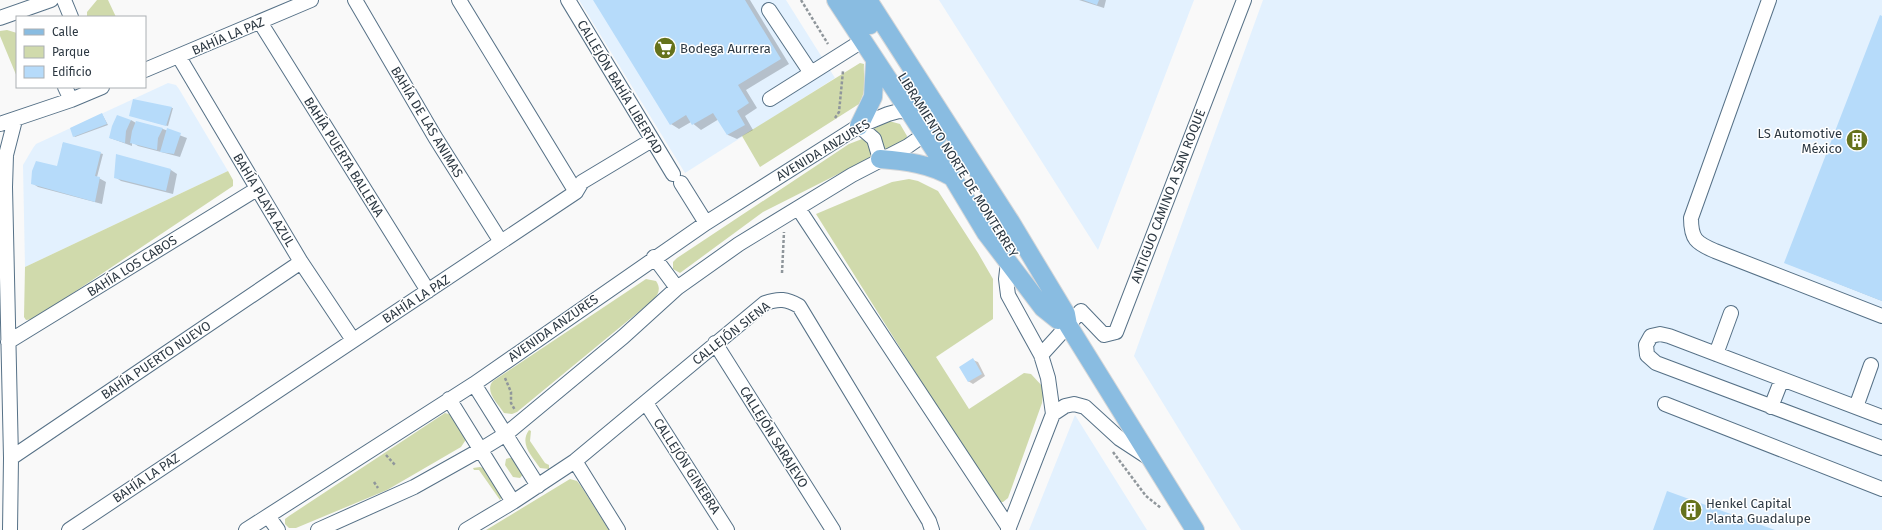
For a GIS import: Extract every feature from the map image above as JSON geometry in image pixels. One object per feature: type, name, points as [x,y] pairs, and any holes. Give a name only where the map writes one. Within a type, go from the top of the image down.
[{"type":"main road","points":[[836,0],[875,62],[916,113],[923,133],[953,178],[986,233],[1043,308],[1063,323]]},
{"type":"main road","name":"LIBRAMIENTO NORTE DE MONTERREY","points":[[854,0],[916,113],[1022,268],[1063,323],[1195,530]]},
{"type":"main road","points":[[868,0],[881,28],[918,89],[924,102],[916,113]]},
{"type":"main road","name":"LIBRAMIENTO NORTE DE MONTERREY","points":[[868,0],[1010,221],[1066,314],[1063,323]]},
{"type":"main road","points":[[859,126],[873,97],[875,62]]},
{"type":"main road","points":[[916,113],[934,117],[953,142],[998,212],[1010,221]]},
{"type":"main road","points":[[880,159],[929,166],[939,169],[953,178]]},
{"type":"street","points":[[0,18],[32,8],[51,0]]},
{"type":"street","points":[[64,0],[71,16]]},
{"type":"street","name":"BAHÍA LA PAZ","points":[[146,70],[179,57],[311,0]]},
{"type":"street","name":"BAHÍA DE LAS ANIMAS","points":[[354,0],[435,137],[502,242]]},
{"type":"street","points":[[460,0],[576,192]]},
{"type":"street","name":"CALLEJÓN BAHÍA LIBERTAD","points":[[568,0],[652,140],[706,222]]},
{"type":"street","name":"ANTIGUO CAMINO A SAN ROQUE","points":[[1063,323],[1081,311],[1104,335],[1116,332],[1244,0]]},
{"type":"street","points":[[1769,0],[1691,218],[1691,233],[1700,245],[1882,316]]},
{"type":"street","points":[[770,10],[811,73]]},
{"type":"street","name":"BAHÍA PUERTA BALLENA","points":[[260,22],[428,291]]},
{"type":"street","points":[[770,99],[862,41]]},
{"type":"street","name":"BAHÍA PLAYA AZUL","points":[[179,57],[301,262],[353,340]]},
{"type":"street","points":[[65,88],[71,100]]},
{"type":"street","points":[[0,124],[71,100],[99,88]]},
{"type":"street","name":"AVENIDA ANZURES","points":[[246,530],[474,384],[706,222],[859,126],[888,114],[916,113]]},
{"type":"street","points":[[10,530],[5,484],[11,458],[8,342],[2,220],[6,155],[15,120]]},
{"type":"street","points":[[859,126],[874,139],[880,159]]},
{"type":"street","points":[[318,530],[414,487],[506,434],[623,337],[677,288],[739,244],[880,159],[908,146],[918,139],[923,133]]},
{"type":"street","name":"BAHÍA LA PAZ","points":[[69,530],[576,192],[582,182],[652,140]]},
{"type":"street","name":"BAHÍA LOS CABOS","points":[[8,342],[257,188]]},
{"type":"street","points":[[798,208],[1008,529]]},
{"type":"street","points":[[654,257],[677,288]]},
{"type":"street","name":"BAHÍA PUERTO NUEVO","points":[[11,458],[301,262]]},
{"type":"street","points":[[1008,262],[1006,279],[1008,295],[1041,355],[1048,378],[1053,414],[1008,529]]},
{"type":"street","name":"CALLEJÓN SIENA","points":[[466,530],[513,502],[574,461],[646,403],[715,343],[765,303],[777,299],[783,299],[789,300],[799,306],[924,514],[932,530]]},
{"type":"street","points":[[1716,354],[1731,313]]},
{"type":"street","points":[[1041,355],[1063,323]]},
{"type":"street","points":[[1882,417],[1660,334],[1651,336],[1646,345],[1647,355],[1656,363],[1882,448]]},
{"type":"street","name":"CALLEJÓN SARAJEVO","points":[[715,343],[833,530]]},
{"type":"street","points":[[1856,407],[1871,365]]},
{"type":"street","points":[[1771,407],[1782,380]]},
{"type":"street","points":[[474,384],[538,486]]},
{"type":"street","points":[[449,399],[513,502]]},
{"type":"street","name":"CALLEJÓN GINEBRA","points":[[646,403],[727,530]]},
{"type":"street","points":[[1053,414],[1065,406],[1074,404],[1085,407],[1120,439],[1150,459]]},
{"type":"street","points":[[1665,404],[1882,489]]},
{"type":"street","points":[[574,461],[618,530]]},
{"type":"street","points":[[268,516],[278,530]]},
{"type":"path","points":[[801,0],[828,44]]},
{"type":"path","points":[[835,118],[839,112],[843,71]]},
{"type":"path","points":[[782,273],[784,228]]},
{"type":"path","points":[[503,374],[511,392],[511,402],[516,412]]},
{"type":"path","points":[[384,452],[395,465]]},
{"type":"path","points":[[374,482],[379,492]]},
{"type":"shaded area","points":[[579,0],[786,0],[835,78],[685,173]]},
{"type":"shaded area","points":[[939,0],[1194,0],[1098,250]]},
{"type":"shaded area","points":[[1263,0],[1882,0],[1882,530],[1241,530],[1134,356]]},
{"type":"shaded area","points":[[168,83],[176,85],[179,89],[228,171],[25,267],[23,165],[36,144]]},
{"type":"shaded area","points":[[1075,415],[1147,530],[1029,530]]},
{"type":"green space","points":[[97,0],[108,0],[116,16],[87,16],[87,12]]},
{"type":"green space","points":[[7,30],[16,33],[16,75],[0,36],[0,31]]},
{"type":"green space","points":[[860,63],[864,64],[864,84],[862,98],[859,104],[760,167],[742,136]]},
{"type":"green space","points":[[889,121],[900,124],[907,136],[906,140],[883,152],[871,130]]},
{"type":"green space","points":[[862,139],[867,141],[872,155],[870,158],[763,212],[680,273],[673,269],[673,262],[677,258],[849,144]]},
{"type":"green space","points":[[228,171],[233,180],[233,186],[34,319],[26,320],[24,317],[25,267]]},
{"type":"green space","points":[[909,179],[918,181],[938,191],[993,279],[993,319],[936,357],[969,409],[1024,373],[1031,374],[1044,388],[1042,403],[1008,498],[1003,502],[997,502],[816,214],[892,182]]},
{"type":"green space","points":[[646,279],[656,281],[659,289],[653,300],[517,412],[512,414],[504,413],[491,393],[490,389],[493,381]]},
{"type":"green space","points":[[445,413],[452,415],[467,438],[461,447],[387,490],[296,528],[289,528],[285,524],[285,519],[289,516]]},
{"type":"green space","points":[[529,430],[531,431],[530,441],[545,463],[549,465],[549,469],[540,468],[530,454],[525,440]]},
{"type":"green space","points":[[512,458],[524,473],[520,478],[513,477],[505,465],[506,459]]},
{"type":"green space","points":[[480,467],[486,469],[503,494],[500,500],[479,470],[474,470],[473,468]]},
{"type":"green space","points":[[570,479],[577,481],[581,486],[609,530],[486,530]]},
{"type":"building","points":[[593,0],[745,0],[781,59],[738,85],[749,103],[737,111],[745,125],[727,135],[713,113],[692,125],[686,115],[670,125]]},
{"type":"building","points":[[1083,0],[1099,0],[1097,5]]},
{"type":"building","name":"LS Automotive México","points":[[1880,15],[1882,16],[1882,301],[1784,263]]},
{"type":"building","points":[[133,99],[172,107],[166,126],[129,116]]},
{"type":"building","points":[[102,113],[107,124],[73,137],[70,128]]},
{"type":"building","points":[[117,115],[131,120],[126,131],[125,143],[109,138]]},
{"type":"building","points":[[136,121],[163,128],[158,138],[157,150],[130,143],[132,131]]},
{"type":"building","points":[[167,128],[181,133],[174,154],[160,152]]},
{"type":"building","points":[[63,142],[101,152],[95,176],[100,177],[95,202],[31,184],[32,171],[36,161],[57,166]]},
{"type":"building","points":[[116,154],[171,169],[166,191],[114,178]]},
{"type":"building","points":[[973,358],[982,374],[968,382],[959,367]]},
{"type":"building","name":"Henkel Capital Planta Guadalupe","points":[[1667,491],[1775,530],[1653,530]]},
{"type":"place","name":"Bodega Aurrera","points":[[665,48]]},
{"type":"place","name":"LS Automotive México","points":[[1857,140]]},
{"type":"place","name":"Henkel Capital Planta Guadalupe","points":[[1691,510]]}]
